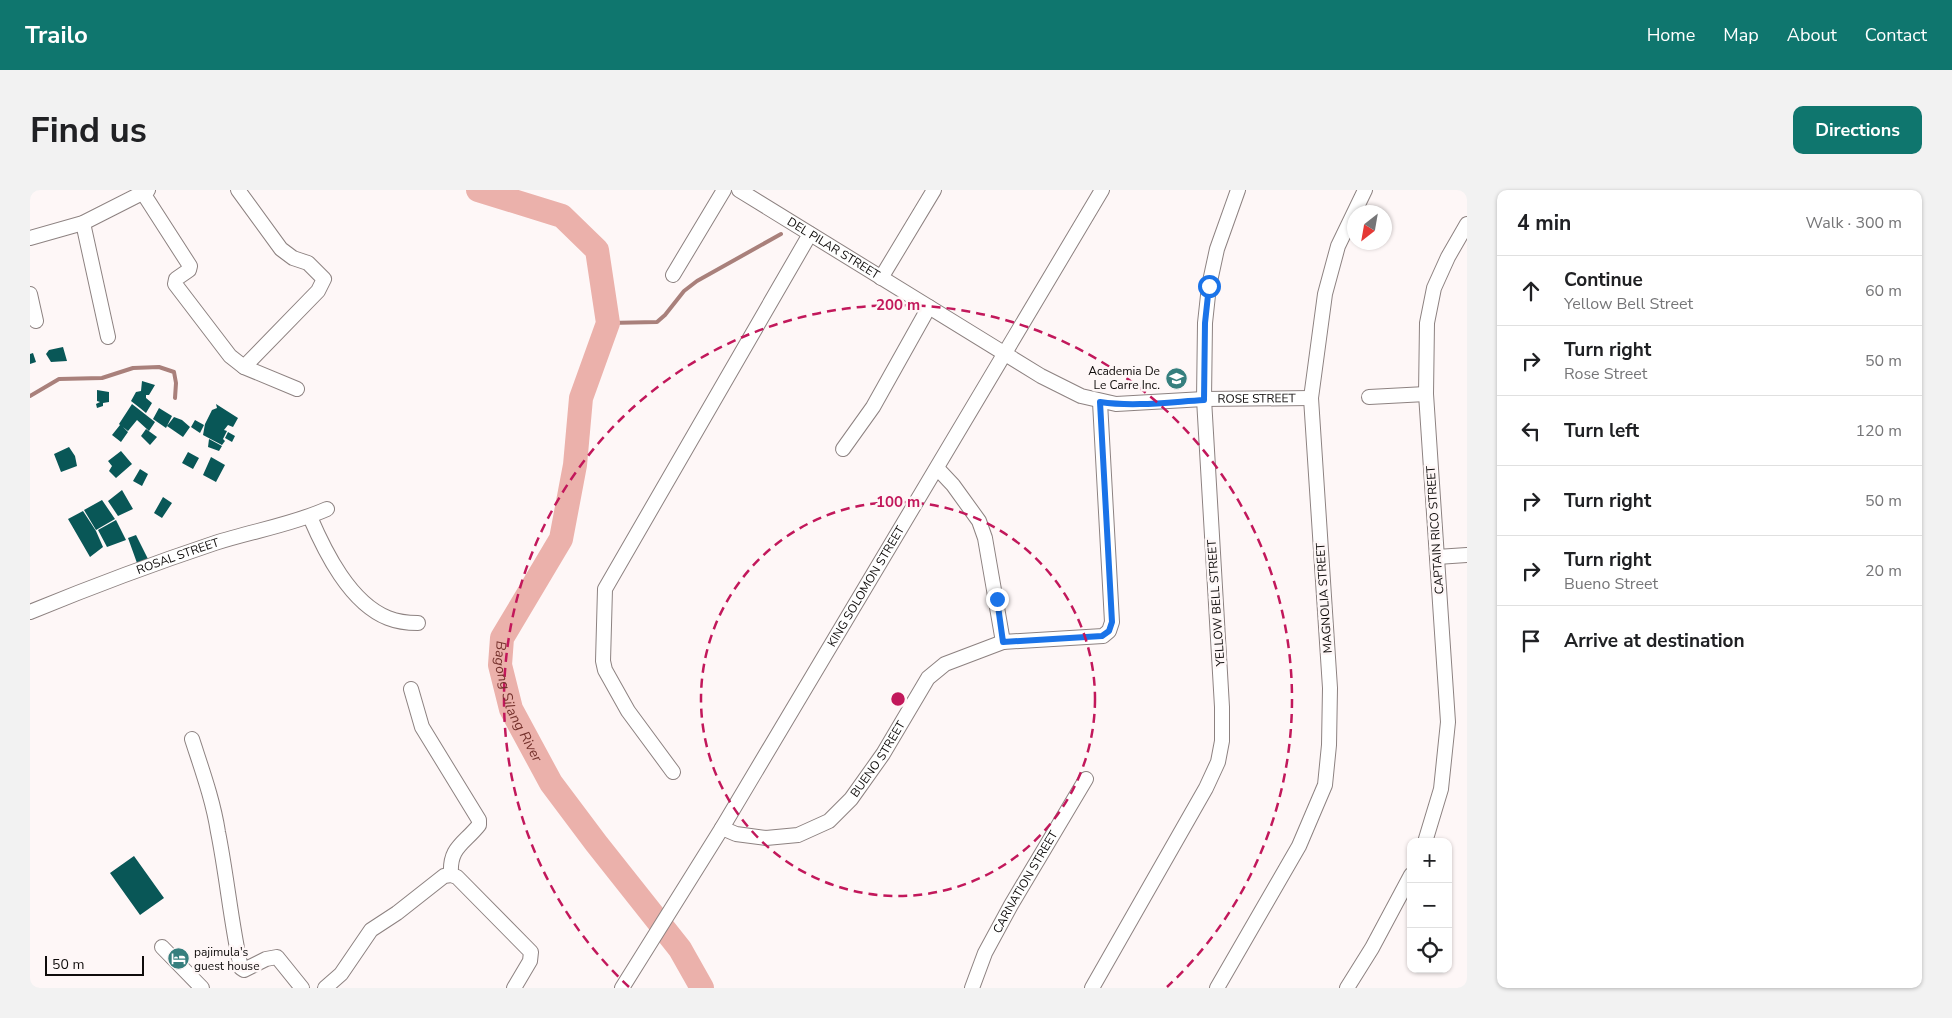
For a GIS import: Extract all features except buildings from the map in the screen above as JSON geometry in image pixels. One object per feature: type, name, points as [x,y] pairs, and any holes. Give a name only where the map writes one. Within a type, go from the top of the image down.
[{"type":"street","points":[[238,190],[281,249],[293,258],[308,264],[324,279],[318,291],[244,367]]},
{"type":"street","points":[[672,275],[724,190]]},
{"type":"street","name":"DEL PILAR STREET","points":[[739,190],[1006,354]]},
{"type":"street","points":[[881,278],[934,190]]},
{"type":"street","name":"KING SOLOMON STREET","points":[[622,988],[722,828],[1102,190]]},
{"type":"street","name":"YELLOW BELL STREET","points":[[1092,988],[1206,788],[1218,762],[1222,741],[1222,707],[1204,400],[1205,323],[1209,286],[1217,249],[1238,190]]},
{"type":"street","name":"MAGNOLIA STREET","points":[[1217,988],[1298,846],[1325,785],[1329,745],[1330,688],[1312,398],[1325,294],[1337,250],[1365,190]]},
{"type":"street","points":[[30,238],[83,223],[137,193],[190,266],[189,270],[176,279],[175,284],[226,352],[244,367],[297,389]]},
{"type":"street","points":[[83,223],[108,336]]},
{"type":"street","name":"CAPTAIN RICO STREET","points":[[1426,838],[1441,789],[1448,722],[1426,394],[1427,323],[1434,288],[1448,257],[1467,224]]},
{"type":"street","points":[[674,772],[628,711],[605,670],[603,661],[605,589],[810,234]]},
{"type":"street","points":[[30,294],[36,321]]},
{"type":"street","points":[[843,449],[873,407],[929,307]]},
{"type":"street","name":"ROSE STREET","points":[[1006,354],[1062,387],[1100,402],[1116,404],[1312,398]]},
{"type":"street","points":[[1369,397],[1426,394]]},
{"type":"street","name":"BUENO STREET","points":[[722,828],[736,834],[766,838],[798,835],[830,821],[851,799],[883,754],[928,678],[945,664],[1003,642],[1102,636],[1109,631],[1112,622],[1100,402]]},
{"type":"street","points":[[937,468],[953,485],[979,521],[985,538],[1003,642]]},
{"type":"street","name":"ROSAL STREET","points":[[30,612],[153,564],[217,542],[310,517],[327,509]]},
{"type":"street","points":[[310,517],[322,546],[337,570],[354,592],[372,610],[402,623],[418,623]]},
{"type":"street","points":[[1437,557],[1467,555]]},
{"type":"street","points":[[412,689],[422,727],[479,820],[480,825],[458,847],[450,860],[451,875]]},
{"type":"street","points":[[192,739],[211,798],[241,968],[244,970],[266,959],[276,957],[302,988]]},
{"type":"street","name":"CARNATION STREET","points":[[972,988],[985,953],[1011,905],[1086,779]]},
{"type":"street","points":[[326,988],[341,974],[374,927],[397,913],[444,876],[451,875],[457,877],[531,952],[530,961],[514,988]]},
{"type":"street","points":[[1347,988],[1407,882]]},
{"type":"street","points":[[162,947],[202,988]]},
{"type":"waterway","name":"Bagong Silang River","points":[[478,190],[562,216],[597,250],[608,323],[581,398],[575,465],[561,539],[502,638],[500,665],[511,709],[551,783],[680,949],[702,988]]},
{"type":"waterway","points":[[608,323],[657,322],[684,291],[697,281],[781,234]]},
{"type":"waterway","points":[[30,396],[59,379],[102,378],[133,368],[159,367],[174,372],[176,383],[175,398]]},
{"type":"place","name":"Academia De Le Carre Inc.","points":[[1176,378]]},
{"type":"place","name":"pajimula's guest house","points":[[178,959]]},
{"type":"route","points":[[997,599],[1003,642],[1102,636],[1109,631],[1112,622],[1100,402],[1116,404],[1204,400],[1205,323],[1209,286]]}]
